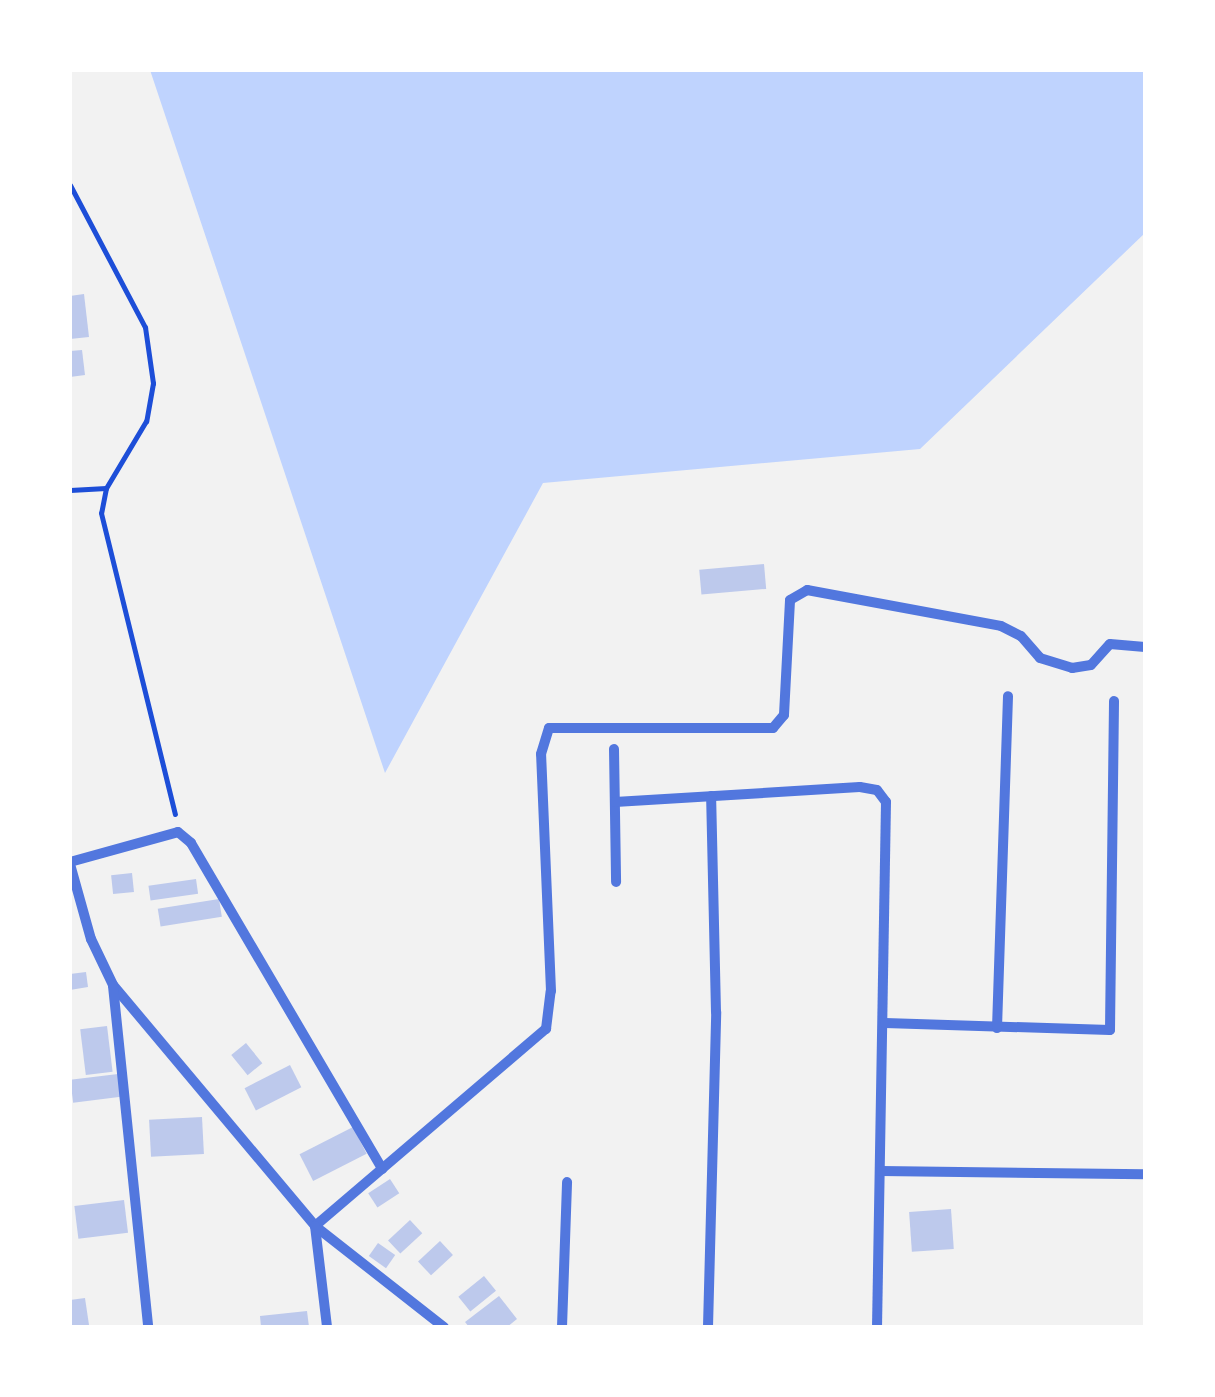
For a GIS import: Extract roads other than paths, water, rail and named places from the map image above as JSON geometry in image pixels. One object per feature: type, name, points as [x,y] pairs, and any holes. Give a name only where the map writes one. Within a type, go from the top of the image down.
[{"type":"street","points":[[316,1226],[546,1029],[551,991],[541,754],[548,728],[562,723],[773,728],[784,715],[786,614],[798,592],[1001,626],[1021,636],[1040,658],[1072,668],[1092,665],[1110,644],[1145,648]]},
{"type":"street","points":[[997,1028],[1008,696]]},
{"type":"street","points":[[884,1023],[1110,1030],[1114,701]]},
{"type":"street","points":[[614,748],[616,882]]},
{"type":"street","points":[[615,802],[877,790],[888,818],[877,1327]]},
{"type":"street","points":[[708,1327],[716,1012],[711,796]]},
{"type":"street","points":[[382,1169],[202,859],[178,832],[70,863],[90,939],[113,985],[316,1226],[444,1327]]},
{"type":"street","points":[[113,985],[148,1327]]},
{"type":"street","points":[[881,1172],[1145,1174]]},
{"type":"street","points":[[562,1327],[567,1182]]},
{"type":"street","points":[[316,1226],[326,1327]]},
{"type":"water","points":[[150,70],[1145,70],[1145,233],[920,449],[543,483],[385,773]]}]
